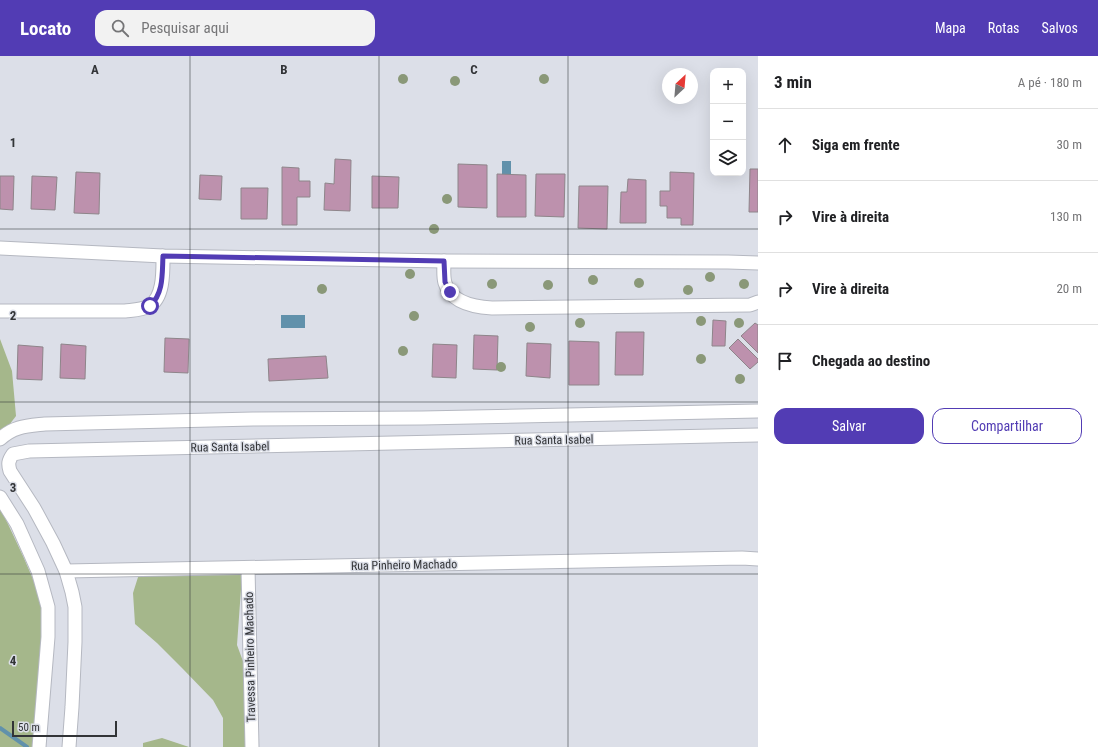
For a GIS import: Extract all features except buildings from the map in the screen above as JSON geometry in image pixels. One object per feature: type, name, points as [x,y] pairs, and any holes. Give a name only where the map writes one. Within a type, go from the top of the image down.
[{"type":"street","points":[[0,248],[163,256],[444,261],[758,263]]},
{"type":"street","points":[[0,311],[124,311],[142,309],[155,302],[159,295],[163,256]]},
{"type":"street","points":[[444,261],[445,282],[450,292],[456,299],[470,305],[481,307],[750,305],[758,302]]},
{"type":"street","name":"Rua Santa Isabel","points":[[0,439],[14,429],[23,426],[45,424],[253,418],[422,418],[758,411]]},
{"type":"street","name":"Rua Santa Isabel","points":[[68,747],[72,707],[75,607],[66,571],[45,527],[10,471],[8,461],[13,454],[29,451],[758,435]]},
{"type":"street","points":[[0,497],[17,524],[38,572],[48,607],[48,637],[39,746]]},
{"type":"street","points":[[742,558],[758,555]]},
{"type":"street","points":[[742,558],[758,559]]},
{"type":"street","name":"Rua Pinheiro Machado","points":[[66,571],[742,558]]},
{"type":"street","name":"Travessa Pinheiro Machado","points":[[248,568],[252,747]]},
{"type":"green space","points":[[0,339],[12,371],[16,416],[0,437]]},
{"type":"green space","points":[[0,507],[36,586],[43,615],[41,673],[35,747],[0,747]]},
{"type":"green space","points":[[139,574],[242,575],[237,645],[244,664],[247,747],[223,747],[223,718],[213,700],[157,643],[135,624],[133,593]]},
{"type":"green space","points":[[162,738],[189,747],[143,747],[143,743]]},
{"type":"water","points":[[502,161],[511,161],[511,175],[502,175]]},
{"type":"water","points":[[281,315],[305,315],[305,328],[281,328]]},
{"type":"waterway","points":[[0,728],[27,747]]},
{"type":"route","points":[[150,306],[155,302],[159,295],[163,256],[444,261],[445,282],[450,292]]}]
